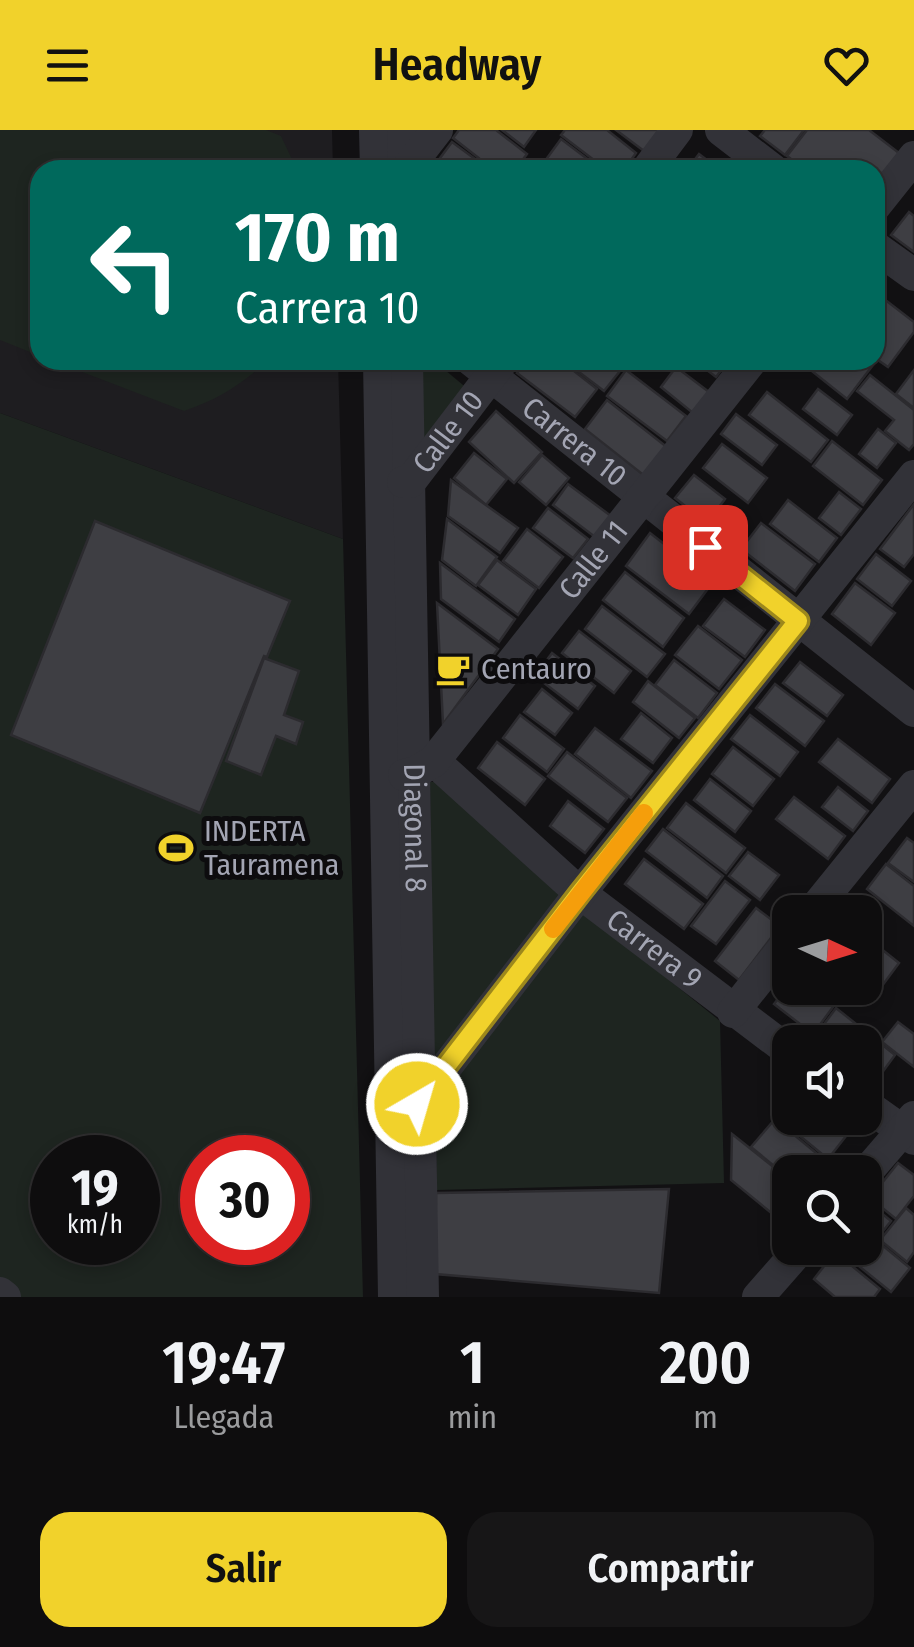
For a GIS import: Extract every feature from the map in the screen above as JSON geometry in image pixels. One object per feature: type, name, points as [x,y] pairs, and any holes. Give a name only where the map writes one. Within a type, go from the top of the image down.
[{"type":"street","points":[[376,130],[376,160]]},
{"type":"street","points":[[403,130],[404,160]]},
{"type":"street","points":[[413,160],[437,130]]},
{"type":"street","points":[[654,160],[677,130]]},
{"type":"street","points":[[721,130],[761,160]]},
{"type":"street","points":[[885,193],[914,157]]},
{"type":"street","points":[[885,254],[914,275]]},
{"type":"street","name":"Diagonal 8","points":[[380,370],[396,482],[412,770],[394,1297]]},
{"type":"street","name":"Diagonal 8","points":[[396,482],[407,370]]},
{"type":"street","name":"Calle 10","points":[[396,482],[484,370]]},
{"type":"street","name":"Carrera 10","points":[[494,370],[644,497],[914,711]]},
{"type":"street","name":"Calle 11","points":[[412,770],[644,497],[744,370]]},
{"type":"street","points":[[403,1106],[580,893],[914,476]]},
{"type":"street","name":"Carrera 9","points":[[412,770],[772,1039]]},
{"type":"street","points":[[826,895],[914,786]]},
{"type":"street","points":[[733,1012],[772,963]]},
{"type":"street","name":"Diagonal 8","points":[[403,1106],[423,1297]]},
{"type":"street","points":[[882,1113],[910,1129],[882,1157]]},
{"type":"street","points":[[758,1297],[786,1265]]},
{"type":"shaded area","points":[[0,130],[332,130],[333,160],[30,160],[30,370],[338,370],[343,539],[0,413]]},
{"type":"shaded area","points":[[0,130],[266,130],[281,136],[292,160],[30,160],[30,352],[0,340]]},
{"type":"shaded area","points":[[77,370],[257,370],[208,402],[184,411]]},
{"type":"shaded area","points":[[417,370],[445,370],[469,390],[416,459]]},
{"type":"shaded area","name":"INDERTA Tauramena","points":[[0,413],[343,539],[363,1297],[16,1297],[0,1284]]},
{"type":"shaded area","points":[[430,782],[437,782],[571,900],[434,1074]]},
{"type":"shaded area","points":[[582,910],[720,1021],[724,1183],[437,1190],[435,1103]]},
{"type":"building","points":[[459,130],[496,130],[527,154],[522,160],[481,160],[453,138]]},
{"type":"building","points":[[502,130],[536,130],[524,147]]},
{"type":"building","points":[[565,130],[607,130],[636,153],[631,160],[594,160],[561,135]]},
{"type":"building","points":[[616,130],[666,130],[648,154]]},
{"type":"building","points":[[765,130],[804,130],[785,155],[760,136]]},
{"type":"building","points":[[807,130],[869,130],[899,153],[885,172],[885,160],[792,160],[787,156]]},
{"type":"building","points":[[561,139],[589,160],[546,160]]},
{"type":"building","points":[[452,142],[476,160],[438,160]]},
{"type":"building","points":[[909,212],[914,216],[914,252],[891,235]]},
{"type":"building","points":[[885,300],[914,322],[914,332],[888,367]]},
{"type":"building","points":[[573,370],[597,389],[575,417],[517,373]]},
{"type":"building","points":[[576,370],[621,370],[604,391]]},
{"type":"building","points":[[626,370],[686,416],[667,441],[607,396]]},
{"type":"building","points":[[674,370],[680,370],[709,392],[693,413],[661,387]]},
{"type":"building","points":[[811,370],[869,370],[847,399]]},
{"type":"building","points":[[914,370],[914,408],[896,394]]},
{"type":"building","points":[[870,375],[914,410],[914,444],[909,450],[885,431],[894,420],[857,391]]},
{"type":"building","points":[[818,389],[852,415],[837,435],[803,409]]},
{"type":"building","points":[[767,392],[828,440],[811,462],[749,415]]},
{"type":"building","points":[[607,400],[668,448],[646,477],[585,429]]},
{"type":"building","points":[[496,411],[542,452],[514,483],[469,442]]},
{"type":"building","points":[[736,414],[777,445],[762,465],[721,434]]},
{"type":"building","points":[[878,429],[896,443],[877,468],[859,454]]},
{"type":"building","points":[[832,441],[882,480],[863,505],[813,466]]},
{"type":"building","points":[[722,444],[767,478],[748,503],[703,468]]},
{"type":"building","points":[[474,453],[507,479],[486,505],[454,478]]},
{"type":"building","points":[[542,455],[569,478],[546,505],[519,482]]},
{"type":"building","points":[[694,475],[725,499],[707,523],[675,498]]},
{"type":"building","points":[[451,480],[518,528],[500,553],[448,516]]},
{"type":"building","points":[[568,484],[611,516],[595,537],[553,505]]},
{"type":"building","points":[[839,492],[861,509],[841,535],[819,518]]},
{"type":"building","points":[[788,500],[837,538],[819,562],[770,524]]},
{"type":"building","points":[[914,504],[914,554],[904,567],[880,549]]},
{"type":"building","points":[[548,508],[588,539],[573,558],[533,528]]},
{"type":"building","points":[[447,519],[497,557],[476,586],[442,560]]},
{"type":"building","points":[[95,521],[290,601],[200,813],[11,735]]},
{"type":"building","points":[[761,523],[815,564],[795,591],[741,549]]},
{"type":"building","points":[[527,529],[563,557],[539,588],[503,561]]},
{"type":"building","points":[[650,533],[713,582],[689,614],[626,566]]},
{"type":"building","points":[[876,554],[911,581],[892,606],[857,579]]},
{"type":"building","points":[[497,560],[536,589],[518,615],[478,585]]},
{"type":"building","points":[[440,563],[515,619],[499,642],[441,599]]},
{"type":"building","points":[[625,572],[684,618],[663,647],[603,600]]},
{"type":"building","points":[[855,583],[895,613],[871,645],[832,614]]},
{"type":"building","points":[[724,599],[765,630],[745,657],[703,626]]},
{"type":"building","points":[[437,603],[498,649],[443,724]]},
{"type":"building","points":[[602,606],[665,654],[647,677],[585,629]]},
{"type":"building","points":[[698,626],[742,660],[719,689],[675,655]]},
{"type":"building","points":[[579,631],[631,671],[614,693],[562,653]]},
{"type":"building","points":[[552,653],[595,686],[578,709],[535,676]]},
{"type":"building","points":[[264,658],[299,671],[284,715],[303,722],[296,744],[276,736],[261,775],[226,761]]},
{"type":"building","points":[[674,660],[717,693],[698,718],[655,685]]},
{"type":"building","points":[[800,662],[843,695],[827,716],[783,683]]},
{"type":"building","points":[[648,681],[695,718],[679,738],[633,702]]},
{"type":"building","points":[[775,684],[824,721],[805,746],[756,708]]},
{"type":"building","points":[[542,689],[572,713],[555,735],[524,712]]},
{"type":"building","points":[[641,713],[672,738],[653,763],[621,739]]},
{"type":"building","points":[[520,715],[564,749],[547,772],[503,738]]},
{"type":"building","points":[[750,715],[798,752],[780,776],[731,739]]},
{"type":"building","points":[[595,728],[652,771],[631,798],[575,754]]},
{"type":"building","points":[[838,739],[890,779],[872,803],[819,762]]},
{"type":"building","points":[[497,742],[545,779],[525,805],[478,768]]},
{"type":"building","points":[[733,747],[774,779],[753,806],[712,774]]},
{"type":"building","points":[[567,752],[627,798],[608,822],[548,776]]},
{"type":"building","points":[[710,779],[751,811],[735,832],[694,800]]},
{"type":"building","points":[[838,787],[868,811],[853,831],[822,807]]},
{"type":"building","points":[[794,797],[845,836],[828,859],[776,819]]},
{"type":"building","points":[[568,801],[604,829],[585,853],[550,826]]},
{"type":"building","points":[[686,803],[745,848],[726,873],[667,828]]},
{"type":"building","points":[[663,829],[723,876],[707,898],[646,851]]},
{"type":"building","points":[[907,838],[914,843],[914,882],[888,863]]},
{"type":"building","points":[[748,852],[779,875],[760,900],[729,876]]},
{"type":"building","points":[[644,859],[703,904],[684,929],[625,884]]},
{"type":"building","points":[[886,864],[914,886],[914,926],[882,901],[882,895],[867,889]]},
{"type":"building","points":[[725,881],[750,900],[716,944],[691,926]]},
{"type":"building","points":[[756,908],[772,920],[772,937],[739,980],[715,961]]},
{"type":"building","points":[[882,950],[899,963],[882,986]]},
{"type":"building","points":[[775,1005],[833,1007],[820,1025],[801,1025]]},
{"type":"building","points":[[836,1008],[857,1025],[823,1025]]},
{"type":"building","points":[[898,1022],[914,1034],[914,1067],[882,1042]]},
{"type":"building","points":[[882,1045],[895,1055],[882,1073]]},
{"type":"building","points":[[772,1122],[772,1135],[794,1135],[819,1155],[772,1155],[772,1164],[751,1147]]},
{"type":"building","points":[[732,1134],[772,1166],[772,1213],[731,1180]]},
{"type":"building","points":[[799,1135],[847,1135],[831,1155],[823,1155]]},
{"type":"building","points":[[898,1163],[914,1175],[914,1196],[896,1219],[882,1208],[882,1183]]},
{"type":"building","points":[[669,1189],[659,1293],[435,1274],[436,1193]]},
{"type":"building","points":[[906,1208],[914,1215],[914,1252],[907,1262],[882,1238]]},
{"type":"building","points":[[882,1214],[891,1221],[882,1232]]},
{"type":"building","points":[[882,1245],[910,1268],[891,1292],[858,1265],[882,1265]]},
{"type":"building","points":[[825,1265],[851,1265],[880,1289],[874,1297],[835,1297],[814,1279]]},
{"type":"slow traffic","points":[[553,929],[644,813]]},
{"type":"place","name":"Centauro","points":[[453,669]]},
{"type":"place","name":"INDERTA Tauramena","points":[[176,848]]},
{"type":"route","points":[[417,1104],[798,621],[705,547]]}]
